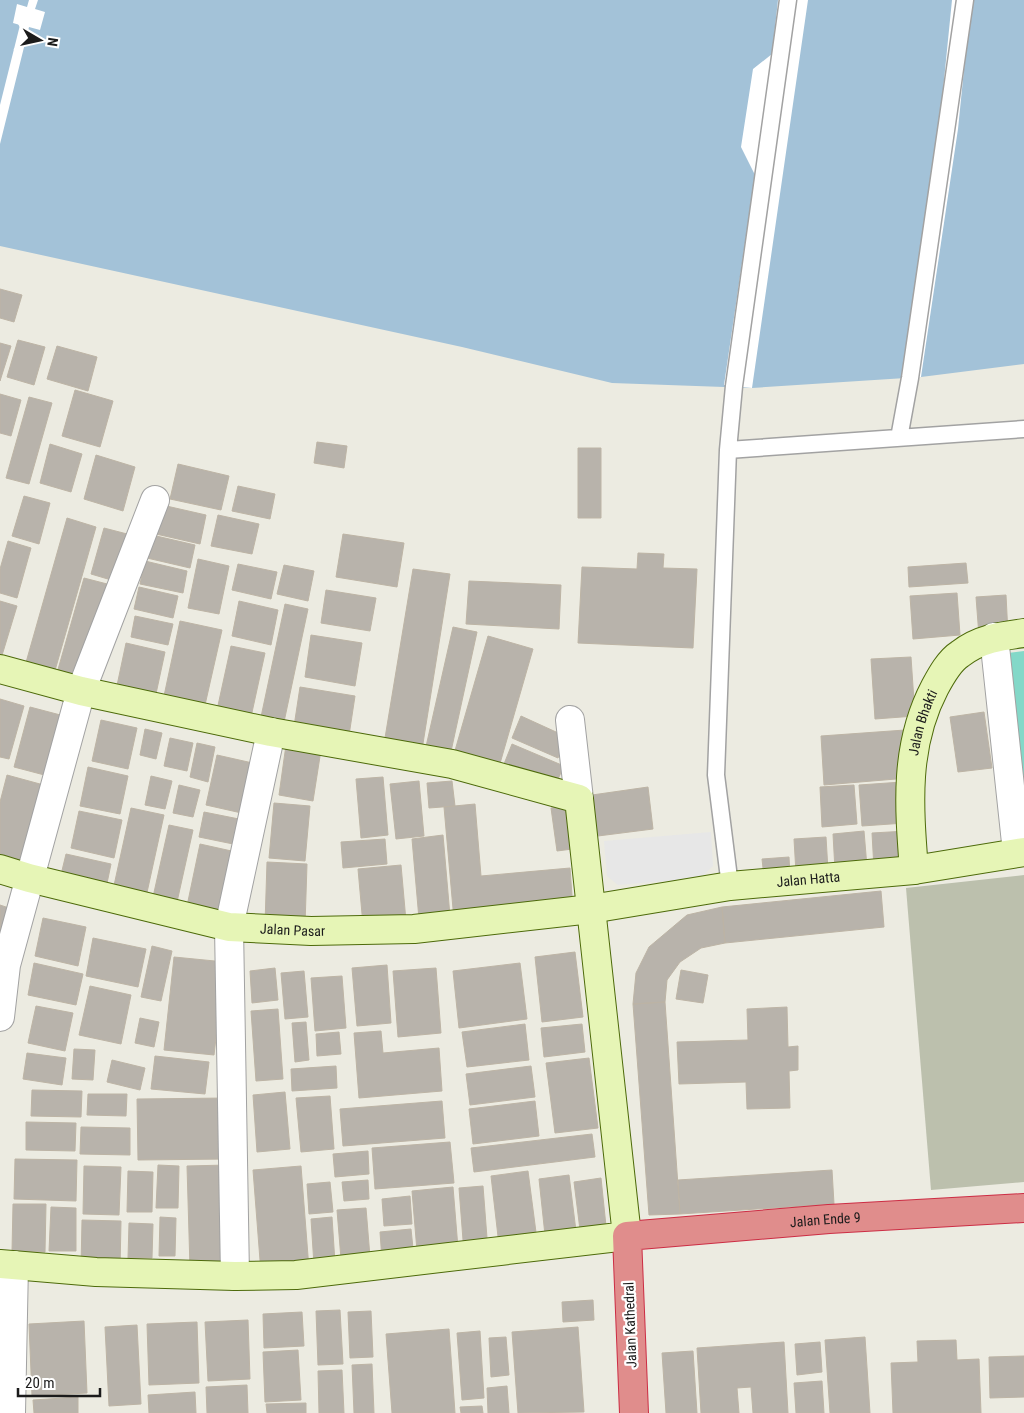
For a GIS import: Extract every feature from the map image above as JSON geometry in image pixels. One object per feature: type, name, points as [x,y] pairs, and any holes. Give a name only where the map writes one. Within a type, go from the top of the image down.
[{"type":"highway","name":"Jalan Ende 9","points":[[627,1236],[829,1219],[1024,1208]]},
{"type":"highway","name":"Jalan Kathedral","points":[[627,1236],[634,1413]]},
{"type":"street","points":[[0,1017],[6,965],[81,691],[155,500]]},
{"type":"street","name":"Jalan Bhakti","points":[[914,870],[910,814],[912,764],[922,712],[940,678],[958,654],[994,637],[1024,633]]},
{"type":"street","points":[[994,637],[1020,852]]},
{"type":"street","points":[[0,669],[81,691],[272,732],[452,764],[578,799]]},
{"type":"street","points":[[11,1413],[7,1264],[96,1272],[236,1276],[296,1274],[627,1236],[570,720]]},
{"type":"street","points":[[236,1276],[229,927],[272,732]]},
{"type":"street","name":"Jalan Hatta","points":[[591,909],[730,886],[914,870],[1020,852]]},
{"type":"street","name":"Jalan Pasar","points":[[0,869],[29,878],[229,927],[311,931],[414,929],[591,909]]},
{"type":"lane","points":[[730,886],[716,775],[728,450],[734,386],[788,0]]},
{"type":"lane","points":[[899,438],[911,368],[964,0]]},
{"type":"lane","points":[[728,450],[1024,429]]},
{"type":"shaded area","points":[[0,0],[1024,0],[1024,364],[921,377],[752,388],[612,383],[462,347],[0,246]]},
{"type":"shaded area","points":[[1024,651],[1024,817],[1008,653]]},
{"type":"shaded area","points":[[711,832],[713,866],[701,878],[618,885],[607,876],[604,841]]},
{"type":"shaded area","points":[[1024,875],[1024,1182],[931,1190],[906,888]]},
{"type":"pier","points":[[29,0],[38,0],[35,9],[45,12],[40,30],[29,27],[0,144],[0,105],[20,25],[13,23],[17,4],[27,7]]},
{"type":"pier","points":[[778,0],[808,0],[752,388],[724,385],[755,175],[741,147],[753,69],[772,54]]},
{"type":"pier","points":[[952,0],[971,0],[958,129],[921,377],[910,378],[934,180]]},
{"type":"building","points":[[0,289],[22,295],[14,322],[0,318]]},
{"type":"building","points":[[18,340],[45,347],[34,385],[7,377]]},
{"type":"building","points":[[0,343],[11,346],[0,381]]},
{"type":"building","points":[[57,346],[97,357],[88,391],[47,379]]},
{"type":"building","points":[[75,390],[113,401],[100,447],[62,436]]},
{"type":"building","points":[[0,394],[21,400],[11,436],[0,433]]},
{"type":"building","points":[[29,397],[52,403],[29,484],[6,478]]},
{"type":"building","points":[[317,442],[347,446],[344,468],[314,463]]},
{"type":"building","points":[[50,444],[82,454],[71,492],[40,483]]},
{"type":"building","points":[[578,448],[601,448],[601,518],[578,518]]},
{"type":"building","points":[[96,455],[135,467],[123,511],[84,499]]},
{"type":"building","points":[[178,464],[229,476],[221,510],[170,499]]},
{"type":"building","points":[[238,486],[275,494],[270,519],[232,511]]},
{"type":"building","points":[[24,496],[50,503],[39,544],[12,536]]},
{"type":"building","points":[[162,505],[206,515],[200,544],[156,534]]},
{"type":"building","points":[[218,515],[259,524],[252,554],[211,546]]},
{"type":"building","points":[[67,518],[96,527],[54,674],[25,666]]},
{"type":"building","points":[[104,528],[131,535],[118,582],[91,574]]},
{"type":"building","points":[[343,534],[404,543],[397,587],[336,577]]},
{"type":"building","points":[[152,535],[195,545],[190,568],[147,558]]},
{"type":"building","points":[[8,541],[31,548],[17,598],[0,593],[0,569]]},
{"type":"building","points":[[638,553],[664,554],[663,568],[697,569],[693,648],[578,643],[582,567],[637,569]]},
{"type":"building","points":[[198,559],[229,566],[219,614],[188,608]]},
{"type":"building","points":[[145,561],[187,571],[183,593],[140,584]]},
{"type":"building","points":[[966,563],[968,583],[909,587],[908,567]]},
{"type":"building","points":[[238,564],[277,572],[271,599],[232,590]]},
{"type":"building","points":[[284,565],[314,571],[308,601],[277,594]]},
{"type":"building","points":[[413,569],[450,574],[421,756],[383,750]]},
{"type":"building","points":[[84,578],[111,585],[83,681],[57,673]]},
{"type":"building","points":[[469,581],[561,585],[559,629],[466,624]]},
{"type":"building","points":[[139,587],[178,596],[173,618],[134,609]]},
{"type":"building","points":[[326,590],[376,598],[370,631],[321,623]]},
{"type":"building","points":[[957,593],[960,635],[913,639],[910,596]]},
{"type":"building","points":[[1006,595],[1008,634],[979,636],[976,597]]},
{"type":"building","points":[[0,601],[17,606],[0,662]]},
{"type":"building","points":[[239,601],[278,610],[271,645],[232,636]]},
{"type":"building","points":[[285,604],[308,609],[284,722],[261,717]]},
{"type":"building","points":[[135,616],[173,624],[168,645],[131,637]]},
{"type":"building","points":[[180,621],[222,630],[205,705],[164,696]]},
{"type":"building","points":[[453,627],[477,632],[450,756],[425,751]]},
{"type":"building","points":[[311,635],[362,643],[355,686],[305,677]]},
{"type":"building","points":[[488,636],[533,649],[499,767],[454,754]]},
{"type":"building","points":[[126,643],[165,652],[154,703],[115,695]]},
{"type":"building","points":[[231,646],[265,653],[251,717],[217,710]]},
{"type":"building","points":[[911,657],[915,716],[875,719],[871,659]]},
{"type":"building","points":[[300,687],[355,696],[348,742],[293,733]]},
{"type":"building","points":[[0,699],[24,706],[9,759],[0,757]]},
{"type":"building","points":[[30,707],[68,717],[52,777],[14,767]]},
{"type":"building","points":[[984,712],[992,768],[958,772],[950,717]]},
{"type":"building","points":[[521,716],[567,737],[558,758],[512,738]]},
{"type":"building","points":[[101,720],[137,728],[128,769],[92,761]]},
{"type":"building","points":[[145,729],[162,733],[156,759],[140,755]]},
{"type":"building","points":[[905,730],[908,778],[824,785],[821,736]]},
{"type":"building","points":[[170,738],[193,743],[187,771],[164,766]]},
{"type":"building","points":[[197,743],[215,747],[208,782],[190,777]]},
{"type":"building","points":[[512,744],[564,766],[553,790],[502,769]]},
{"type":"building","points":[[286,745],[321,750],[313,801],[279,795]]},
{"type":"building","points":[[217,755],[257,764],[246,814],[206,805]]},
{"type":"building","points":[[88,767],[128,776],[120,814],[80,806]]},
{"type":"building","points":[[7,775],[51,787],[29,867],[0,859],[0,802]]},
{"type":"building","points":[[151,776],[172,781],[165,809],[145,805]]},
{"type":"building","points":[[383,777],[388,835],[361,838],[356,779]]},
{"type":"building","points":[[419,781],[424,836],[396,839],[390,784]]},
{"type":"building","points":[[452,781],[455,806],[429,808],[427,783]]},
{"type":"building","points":[[902,782],[905,823],[862,826],[859,785]]},
{"type":"building","points":[[179,785],[200,790],[193,817],[173,813]]},
{"type":"building","points":[[854,785],[857,824],[822,827],[820,787]]},
{"type":"building","points":[[648,787],[653,829],[590,837],[585,796]]},
{"type":"building","points":[[274,803],[310,806],[305,861],[269,858]]},
{"type":"building","points":[[475,804],[481,876],[570,868],[573,909],[454,920],[444,807]]},
{"type":"building","points":[[575,805],[580,848],[557,851],[551,808]]},
{"type":"building","points":[[131,808],[164,815],[146,897],[113,890]]},
{"type":"building","points":[[79,811],[122,820],[114,858],[71,848]]},
{"type":"building","points":[[204,812],[244,820],[238,845],[199,837]]},
{"type":"building","points":[[169,825],[193,830],[177,902],[153,897]]},
{"type":"building","points":[[864,831],[867,867],[835,870],[833,834]]},
{"type":"building","points":[[907,831],[909,866],[874,869],[872,833]]},
{"type":"building","points":[[443,835],[450,916],[419,919],[412,839]]},
{"type":"building","points":[[826,837],[828,870],[796,873],[794,839]]},
{"type":"building","points":[[385,839],[387,864],[343,868],[341,842]]},
{"type":"building","points":[[200,844],[236,852],[223,914],[187,906]]},
{"type":"building","points":[[66,854],[111,864],[105,893],[59,883]]},
{"type":"building","points":[[789,857],[790,876],[764,877],[762,859]]},
{"type":"building","points":[[267,862],[307,864],[305,925],[265,924]]},
{"type":"building","points":[[401,865],[406,921],[363,925],[358,869]]},
{"type":"building","points":[[881,891],[884,927],[725,943],[722,907]]},
{"type":"building","points":[[0,905],[9,908],[0,939]]},
{"type":"building","points":[[722,907],[725,943],[701,948],[680,962],[667,980],[665,1002],[633,1004],[636,973],[649,947],[687,915]]},
{"type":"building","points":[[43,918],[86,927],[78,966],[35,956]]},
{"type":"building","points":[[93,938],[146,949],[138,987],[86,976]]},
{"type":"building","points":[[152,946],[172,951],[161,1001],[141,997]]},
{"type":"building","points":[[575,952],[583,1017],[542,1022],[535,957]]},
{"type":"building","points":[[174,957],[225,962],[214,1055],[164,1050]]},
{"type":"building","points":[[34,963],[83,974],[76,1005],[28,995]]},
{"type":"building","points":[[520,963],[527,1019],[459,1028],[453,971]]},
{"type":"building","points":[[387,965],[391,1023],[357,1026],[352,968]]},
{"type":"building","points":[[275,968],[278,1000],[252,1003],[250,971]]},
{"type":"building","points":[[436,968],[441,1033],[398,1037],[393,971]]},
{"type":"building","points":[[681,970],[708,975],[703,1003],[676,999]]},
{"type":"building","points":[[304,971],[308,1017],[285,1019],[281,973]]},
{"type":"building","points":[[342,976],[346,1028],[315,1031],[311,978]]},
{"type":"building","points":[[90,986],[131,995],[121,1044],[79,1035]]},
{"type":"building","points":[[665,1002],[680,1214],[649,1215],[633,1004]]},
{"type":"building","points":[[36,1006],[73,1013],[65,1051],[28,1043]]},
{"type":"building","points":[[787,1007],[788,1047],[798,1046],[798,1070],[789,1071],[790,1108],[747,1109],[746,1082],[679,1084],[677,1042],[748,1040],[747,1009]]},
{"type":"building","points":[[278,1009],[283,1079],[256,1081],[251,1011]]},
{"type":"building","points":[[140,1018],[159,1022],[154,1047],[135,1043]]},
{"type":"building","points":[[306,1022],[309,1060],[295,1062],[292,1023]]},
{"type":"building","points":[[525,1024],[529,1060],[467,1067],[462,1032]]},
{"type":"building","points":[[582,1024],[585,1052],[544,1057],[541,1028]]},
{"type":"building","points":[[381,1031],[383,1053],[439,1048],[442,1091],[359,1098],[354,1033]]},
{"type":"building","points":[[339,1032],[341,1054],[317,1056],[316,1034]]},
{"type":"building","points":[[74,1049],[95,1050],[93,1080],[72,1079]]},
{"type":"building","points":[[27,1053],[66,1058],[62,1085],[23,1079]]},
{"type":"building","points":[[155,1056],[209,1062],[205,1094],[151,1089]]},
{"type":"building","points":[[589,1058],[598,1128],[555,1133],[546,1063]]},
{"type":"building","points":[[112,1060],[145,1068],[140,1090],[107,1082]]},
{"type":"building","points":[[336,1066],[337,1088],[292,1091],[291,1069]]},
{"type":"building","points":[[531,1066],[535,1097],[470,1105],[466,1074]]},
{"type":"building","points":[[32,1090],[82,1091],[81,1117],[31,1116]]},
{"type":"building","points":[[285,1092],[290,1149],[257,1152],[253,1095]]},
{"type":"building","points":[[88,1094],[127,1094],[126,1116],[87,1115]]},
{"type":"building","points":[[330,1096],[334,1149],[301,1152],[296,1098]]},
{"type":"building","points":[[226,1098],[227,1159],[138,1160],[137,1099]]},
{"type":"building","points":[[442,1101],[445,1138],[343,1146],[340,1109]]},
{"type":"building","points":[[535,1101],[539,1136],[473,1144],[469,1109]]},
{"type":"building","points":[[26,1122],[76,1123],[75,1151],[26,1150]]},
{"type":"building","points":[[81,1127],[130,1128],[130,1155],[80,1154]]},
{"type":"building","points":[[592,1134],[595,1157],[474,1172],[471,1148]]},
{"type":"building","points":[[450,1142],[454,1183],[375,1189],[372,1148]]},
{"type":"building","points":[[368,1151],[369,1174],[335,1177],[333,1154]]},
{"type":"building","points":[[15,1159],[77,1160],[76,1201],[14,1199]]},
{"type":"building","points":[[158,1165],[179,1166],[178,1208],[156,1208]]},
{"type":"building","points":[[227,1165],[231,1266],[190,1268],[187,1166]]},
{"type":"building","points":[[84,1166],[121,1167],[119,1215],[83,1214]]},
{"type":"building","points":[[301,1166],[309,1269],[261,1273],[253,1170]]},
{"type":"building","points":[[832,1170],[834,1204],[680,1214],[678,1180]]},
{"type":"building","points":[[128,1171],[153,1172],[152,1212],[127,1212]]},
{"type":"building","points":[[528,1171],[537,1240],[499,1245],[491,1176]]},
{"type":"building","points":[[569,1175],[576,1231],[545,1235],[539,1179]]},
{"type":"building","points":[[601,1178],[606,1226],[580,1230],[574,1182]]},
{"type":"building","points":[[368,1180],[369,1199],[344,1201],[342,1182]]},
{"type":"building","points":[[330,1182],[333,1212],[309,1214],[307,1184]]},
{"type":"building","points":[[483,1186],[488,1251],[464,1253],[459,1188]]},
{"type":"building","points":[[453,1187],[458,1248],[417,1251],[412,1191]]},
{"type":"building","points":[[410,1196],[412,1224],[384,1226],[382,1199]]},
{"type":"building","points":[[13,1204],[46,1204],[45,1252],[12,1251]]},
{"type":"building","points":[[51,1207],[76,1208],[76,1251],[49,1251]]},
{"type":"building","points":[[366,1208],[370,1257],[341,1259],[337,1210]]},
{"type":"building","points":[[160,1217],[176,1218],[175,1256],[159,1256]]},
{"type":"building","points":[[332,1217],[335,1263],[314,1265],[311,1219]]},
{"type":"building","points":[[82,1220],[121,1221],[120,1269],[81,1268]]},
{"type":"building","points":[[129,1223],[153,1224],[152,1258],[128,1258]]},
{"type":"building","points":[[411,1229],[414,1258],[382,1260],[380,1232]]},
{"type":"building","points":[[593,1300],[594,1320],[563,1322],[562,1302]]},
{"type":"building","points":[[340,1310],[343,1364],[318,1365],[316,1311]]},
{"type":"building","points":[[371,1311],[373,1357],[350,1358],[348,1312]]},
{"type":"building","points":[[302,1312],[304,1346],[264,1348],[263,1314]]},
{"type":"building","points":[[248,1320],[250,1379],[208,1381],[205,1322]]},
{"type":"building","points":[[84,1321],[87,1393],[32,1396],[29,1324]]},
{"type":"building","points":[[197,1322],[199,1383],[149,1385],[147,1324]]},
{"type":"building","points":[[137,1325],[141,1404],[109,1406],[105,1327]]},
{"type":"building","points":[[578,1327],[584,1412],[518,1413],[512,1332]]},
{"type":"building","points":[[449,1329],[455,1413],[392,1413],[386,1334]]},
{"type":"building","points":[[480,1331],[484,1398],[462,1400],[457,1333]]},
{"type":"building","points":[[506,1337],[509,1375],[491,1377],[489,1338]]},
{"type":"building","points":[[865,1337],[870,1413],[830,1413],[825,1340]]},
{"type":"building","points":[[956,1340],[957,1360],[979,1359],[981,1413],[893,1413],[891,1363],[918,1362],[917,1341]]},
{"type":"building","points":[[784,1342],[788,1413],[753,1413],[751,1387],[737,1388],[739,1413],[701,1413],[697,1348]]},
{"type":"building","points":[[820,1342],[822,1372],[797,1375],[795,1344]]},
{"type":"building","points":[[298,1350],[301,1400],[265,1402],[263,1352]]},
{"type":"building","points":[[693,1351],[697,1413],[666,1413],[662,1353]]},
{"type":"building","points":[[1024,1356],[1024,1397],[990,1398],[989,1357]]},
{"type":"building","points":[[372,1364],[374,1413],[354,1413],[352,1365]]},
{"type":"building","points":[[342,1370],[344,1413],[319,1413],[318,1371]]},
{"type":"building","points":[[822,1381],[824,1413],[796,1413],[794,1383]]},
{"type":"building","points":[[247,1385],[248,1413],[207,1413],[206,1387]]},
{"type":"building","points":[[507,1386],[509,1413],[488,1413],[487,1388]]},
{"type":"building","points":[[195,1392],[196,1413],[149,1413],[148,1395]]},
{"type":"building","points":[[78,1397],[78,1413],[34,1413],[33,1400]]},
{"type":"building","points":[[306,1403],[306,1413],[267,1413],[266,1404]]},
{"type":"building","points":[[482,1406],[483,1413],[461,1413],[460,1407]]}]
